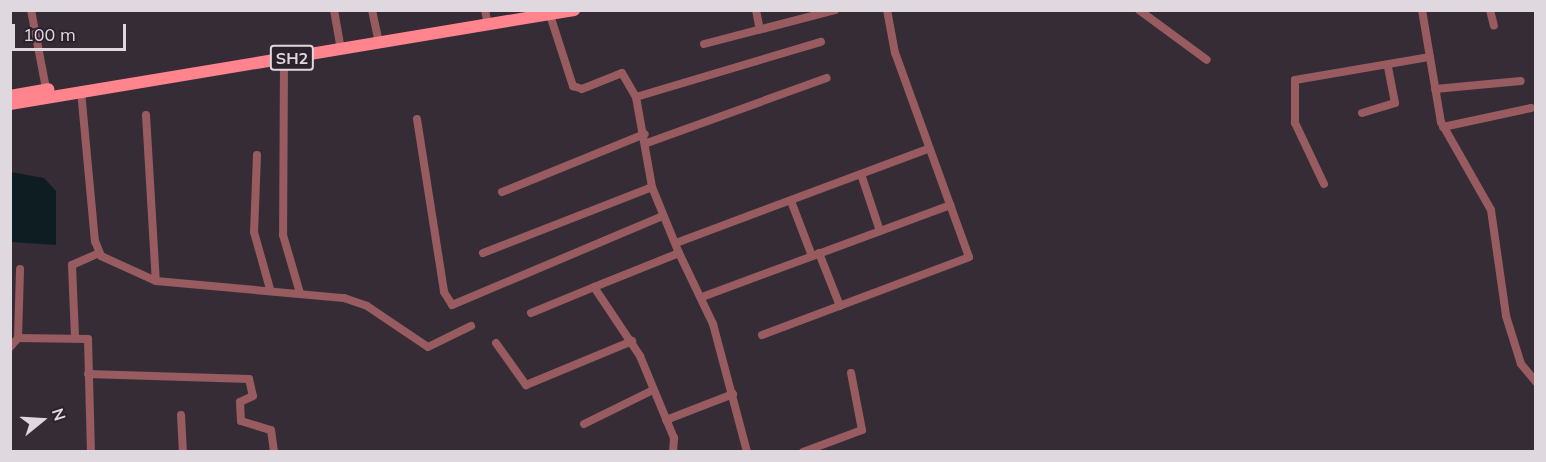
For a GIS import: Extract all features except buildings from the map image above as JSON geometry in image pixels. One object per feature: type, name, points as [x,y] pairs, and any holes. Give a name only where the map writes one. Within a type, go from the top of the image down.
[{"type":"main road","name":"SH2","points":[[10,105],[574,10]]},
{"type":"main road","name":"SH2","points":[[10,96],[340,43],[378,38],[403,38],[486,15],[536,11]]},
{"type":"street","points":[[31,10],[46,89]]},
{"type":"street","points":[[334,10],[340,43]]},
{"type":"street","points":[[372,10],[378,38]]},
{"type":"street","points":[[756,10],[760,30]]},
{"type":"street","points":[[704,44],[835,10]]},
{"type":"street","points":[[762,335],[966,260],[969,253],[927,149],[895,53],[887,10]]},
{"type":"street","points":[[1139,10],[1207,60]]},
{"type":"street","points":[[1422,10],[1443,127],[1491,210],[1506,316],[1521,364],[1536,382]]},
{"type":"street","points":[[1490,10],[1494,26]]},
{"type":"street","points":[[550,15],[573,86],[582,89],[622,73],[636,97],[646,138],[652,187],[679,253],[702,297],[733,394],[747,452]]},
{"type":"street","points":[[636,97],[821,42]]},
{"type":"street","points":[[1324,184],[1295,123],[1292,84],[1299,77],[1323,79],[1431,57]]},
{"type":"street","points":[[284,59],[283,235],[300,293]]},
{"type":"street","points":[[1362,113],[1395,103],[1388,66]]},
{"type":"street","points":[[502,192],[646,138],[827,78]]},
{"type":"street","points":[[1435,89],[1521,81]]},
{"type":"street","points":[[81,92],[99,253]]},
{"type":"street","points":[[1443,127],[1531,108]]},
{"type":"street","points":[[146,115],[156,281]]},
{"type":"street","points":[[417,119],[444,292],[452,304],[663,216]]},
{"type":"street","points":[[676,243],[927,149]]},
{"type":"street","points":[[257,154],[255,232],[270,289]]},
{"type":"street","points":[[861,174],[880,231]]},
{"type":"street","points":[[483,253],[652,187]]},
{"type":"street","points":[[791,201],[840,306]]},
{"type":"street","points":[[702,297],[951,205]]},
{"type":"street","points":[[99,253],[156,281],[270,289],[367,306],[428,347],[471,326]]},
{"type":"street","points":[[75,337],[72,265],[99,253]]},
{"type":"street","points":[[531,313],[679,253]]},
{"type":"street","points":[[18,338],[15,310],[20,269]]},
{"type":"street","points":[[594,287],[632,340],[666,420],[673,452]]},
{"type":"street","points":[[10,347],[18,338],[75,337],[89,341],[91,452]]},
{"type":"street","points":[[496,343],[526,384],[632,340]]},
{"type":"street","points":[[803,452],[862,430],[851,373]]},
{"type":"street","points":[[88,374],[249,379],[254,396],[240,402],[241,421],[271,430],[274,452]]},
{"type":"street","points":[[585,424],[653,390]]},
{"type":"street","points":[[666,420],[733,394]]},
{"type":"street","points":[[181,415],[183,452]]},
{"type":"shaded area","points":[[11,172],[44,178],[56,191],[56,245],[11,242]]}]
